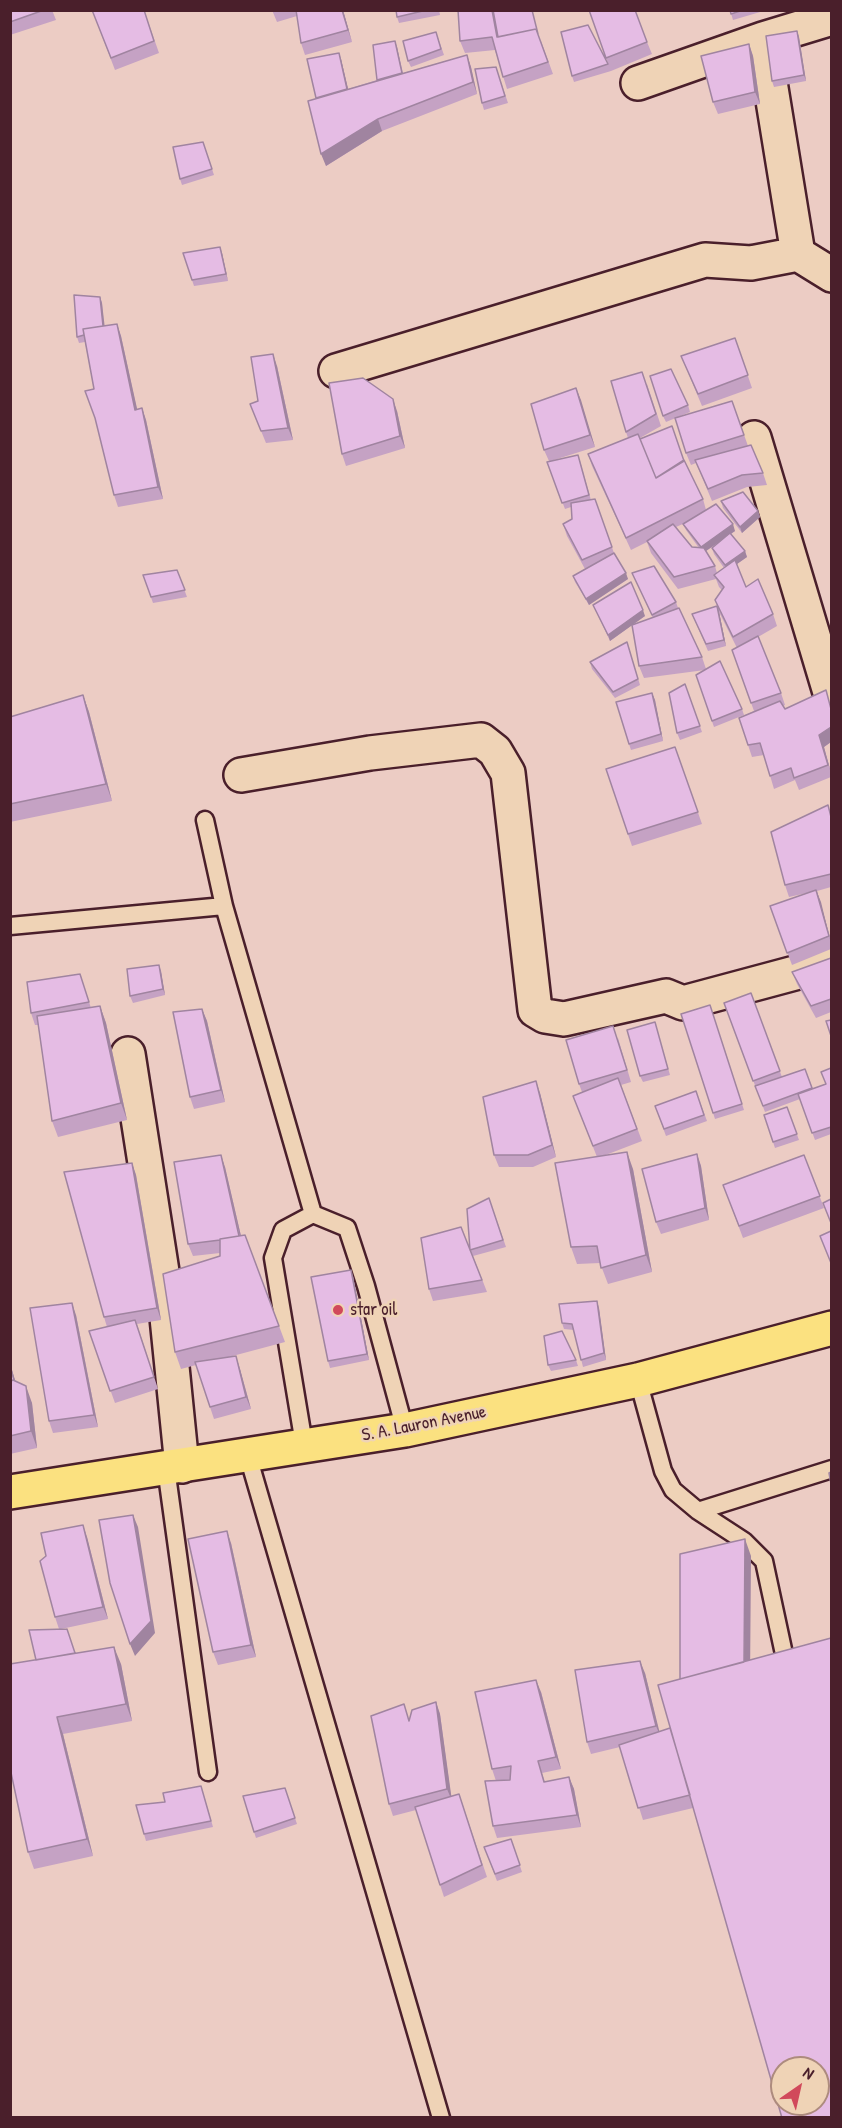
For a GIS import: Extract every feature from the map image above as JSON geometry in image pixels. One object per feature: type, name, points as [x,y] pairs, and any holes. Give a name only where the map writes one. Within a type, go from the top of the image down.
[{"type":"highway","name":"S. A. Lauron Avenue","points":[[10,1492],[248,1456],[304,1444],[405,1430],[638,1380],[831,1328]]},
{"type":"street","points":[[638,83],[762,39],[831,18]]},
{"type":"street","points":[[762,39],[798,255]]},
{"type":"street","points":[[336,371],[705,260],[751,263],[798,255],[831,275]]},
{"type":"street","points":[[754,438],[831,699]]},
{"type":"street","points":[[241,775],[370,753],[481,740],[495,751],[508,773],[535,1010],[545,1016],[564,1019],[666,996],[682,1003],[831,963]]},
{"type":"street","points":[[128,1054],[163,1278],[174,1467]]},
{"type":"lane","points":[[206,820],[224,906],[314,1214]]},
{"type":"lane","points":[[10,926],[224,906]]},
{"type":"lane","points":[[314,1214],[347,1228],[366,1286],[405,1430]]},
{"type":"lane","points":[[304,1444],[273,1258],[283,1230],[314,1214]]},
{"type":"lane","points":[[638,1380],[663,1471],[673,1490],[698,1511],[744,1541],[764,1561],[784,1654]]},
{"type":"lane","points":[[248,1456],[441,2118]]},
{"type":"lane","points":[[174,1467],[208,1772]]},
{"type":"lane","points":[[698,1511],[831,1469]]},
{"type":"building","points":[[10,10],[44,10],[10,22]]},
{"type":"building","points":[[92,10],[144,10],[154,41],[111,58]]},
{"type":"building","points":[[296,10],[342,10],[348,30],[301,43]]},
{"type":"building","points":[[396,10],[427,10],[397,17]]},
{"type":"building","points":[[458,10],[492,10],[497,37],[536,29],[548,62],[503,77],[492,37],[460,41]]},
{"type":"building","points":[[493,10],[532,10],[538,34],[536,29],[498,37]]},
{"type":"building","points":[[589,10],[635,10],[647,42],[606,58]]},
{"type":"building","points":[[730,10],[743,10],[731,14]]},
{"type":"building","points":[[588,25],[608,64],[572,76],[561,32]]},
{"type":"building","points":[[797,31],[804,75],[772,81],[766,36]]},
{"type":"building","points":[[436,32],[441,49],[408,61],[403,41]]},
{"type":"building","points":[[395,41],[402,73],[377,80],[373,45]]},
{"type":"building","points":[[749,44],[755,92],[713,102],[701,56]]},
{"type":"building","points":[[339,53],[347,89],[316,98],[307,59]]},
{"type":"building","points":[[467,55],[473,82],[378,119],[321,154],[308,101]]},
{"type":"building","points":[[496,67],[505,96],[482,103],[475,69]]},
{"type":"building","points":[[203,142],[212,169],[180,179],[173,147]]},
{"type":"building","points":[[220,247],[226,274],[192,280],[183,253]]},
{"type":"building","points":[[74,295],[100,297],[103,326],[83,329],[84,335],[77,337]]},
{"type":"building","points":[[117,324],[135,410],[142,408],[158,487],[114,495],[95,418],[85,391],[94,389],[83,329]]},
{"type":"building","points":[[735,338],[748,375],[698,394],[681,356]]},
{"type":"building","points":[[273,354],[288,428],[261,431],[250,404],[258,401],[251,357]]},
{"type":"building","points":[[671,369],[688,405],[663,416],[650,376]]},
{"type":"building","points":[[642,372],[656,414],[626,432],[611,381]]},
{"type":"building","points":[[363,378],[393,399],[400,436],[342,454],[329,383]]},
{"type":"building","points":[[576,388],[590,435],[544,450],[531,404]]},
{"type":"building","points":[[732,401],[744,435],[686,453],[675,418]]},
{"type":"building","points":[[672,426],[684,461],[656,478],[640,439]]},
{"type":"building","points":[[638,434],[656,478],[684,460],[703,499],[626,538],[588,454]]},
{"type":"building","points":[[751,445],[763,473],[742,475],[708,489],[695,460]]},
{"type":"building","points":[[578,455],[589,495],[562,503],[547,462]]},
{"type":"building","points":[[743,492],[758,511],[740,527],[721,501]]},
{"type":"building","points":[[595,499],[612,547],[582,560],[563,524],[572,519],[571,503]]},
{"type":"building","points":[[716,504],[733,524],[701,547],[683,524]]},
{"type":"building","points":[[673,524],[692,547],[704,548],[715,566],[674,577],[647,541]]},
{"type":"building","points":[[730,533],[745,551],[725,565],[712,548]]},
{"type":"building","points":[[614,553],[626,573],[586,599],[573,576]]},
{"type":"building","points":[[735,560],[746,587],[758,579],[773,614],[733,637],[715,600],[724,587],[714,575]]},
{"type":"building","points":[[654,566],[676,602],[652,615],[632,573]]},
{"type":"building","points":[[177,570],[185,590],[151,597],[143,575]]},
{"type":"building","points":[[631,582],[643,610],[608,635],[593,605]]},
{"type":"building","points":[[717,606],[724,640],[706,644],[692,614]]},
{"type":"building","points":[[679,608],[702,657],[639,666],[632,625]]},
{"type":"building","points":[[758,636],[781,693],[751,703],[732,650]]},
{"type":"building","points":[[627,642],[638,679],[613,692],[590,662]]},
{"type":"building","points":[[720,661],[742,709],[712,721],[696,675]]},
{"type":"building","points":[[685,684],[700,726],[677,733],[669,693]]},
{"type":"building","points":[[826,690],[831,709],[831,727],[819,735],[828,765],[794,778],[791,768],[770,776],[760,743],[748,745],[739,718],[780,701],[785,709]]},
{"type":"building","points":[[652,693],[661,734],[629,744],[616,702]]},
{"type":"building","points":[[83,695],[106,784],[10,804],[10,717]]},
{"type":"building","points":[[675,747],[698,812],[628,834],[606,769]]},
{"type":"building","points":[[828,805],[831,817],[831,874],[785,885],[771,832]]},
{"type":"building","points":[[816,890],[829,936],[787,953],[770,906]]},
{"type":"building","points":[[831,958],[831,999],[811,1006],[792,972]]},
{"type":"building","points":[[159,965],[163,989],[130,996],[127,969]]},
{"type":"building","points":[[80,974],[89,1002],[31,1013],[27,982]]},
{"type":"building","points":[[751,993],[780,1071],[753,1081],[724,1003]]},
{"type":"building","points":[[710,1005],[742,1104],[713,1113],[681,1014]]},
{"type":"building","points":[[100,1006],[121,1103],[52,1121],[37,1016]]},
{"type":"building","points":[[202,1009],[221,1090],[190,1097],[173,1012]]},
{"type":"building","points":[[831,1020],[831,1036],[826,1021]]},
{"type":"building","points":[[655,1022],[668,1069],[640,1076],[627,1030]]},
{"type":"building","points":[[613,1026],[627,1070],[579,1084],[566,1040]]},
{"type":"building","points":[[831,1068],[831,1127],[812,1133],[798,1094],[826,1084],[821,1072]]},
{"type":"building","points":[[805,1069],[812,1088],[763,1106],[755,1086]]},
{"type":"building","points":[[618,1078],[637,1129],[593,1146],[573,1096]]},
{"type":"building","points":[[536,1081],[552,1145],[528,1155],[494,1155],[483,1097]]},
{"type":"building","points":[[696,1091],[704,1115],[664,1129],[655,1106]]},
{"type":"building","points":[[787,1107],[797,1134],[773,1142],[764,1115]]},
{"type":"building","points":[[627,1152],[646,1255],[601,1268],[597,1246],[571,1247],[555,1163]]},
{"type":"building","points":[[697,1154],[705,1208],[656,1222],[642,1169]]},
{"type":"building","points":[[221,1155],[239,1236],[188,1244],[174,1162]]},
{"type":"building","points":[[804,1155],[820,1196],[739,1226],[723,1185]]},
{"type":"building","points":[[132,1163],[157,1308],[104,1317],[64,1172]]},
{"type":"building","points":[[489,1198],[503,1240],[470,1250],[467,1209]]},
{"type":"building","points":[[831,1199],[831,1223],[823,1203]]},
{"type":"building","points":[[461,1227],[482,1280],[429,1289],[421,1238]]},
{"type":"building","points":[[831,1231],[831,1263],[820,1236]]},
{"type":"building","points":[[245,1235],[279,1326],[175,1352],[163,1274],[220,1256],[220,1239]]},
{"type":"building","points":[[351,1270],[367,1354],[328,1361],[311,1277]]},
{"type":"building","points":[[597,1301],[604,1353],[581,1360],[572,1324],[562,1323],[559,1304]]},
{"type":"building","points":[[72,1303],[94,1415],[49,1421],[30,1308]]},
{"type":"building","points":[[135,1320],[154,1377],[110,1391],[89,1331]]},
{"type":"building","points":[[562,1331],[576,1360],[548,1365],[544,1336]]},
{"type":"building","points":[[236,1356],[246,1397],[210,1407],[195,1362]]},
{"type":"building","points":[[10,1367],[14,1380],[10,1381]]},
{"type":"building","points":[[13,1380],[26,1386],[31,1431],[10,1436],[10,1381]]},
{"type":"building","points":[[133,1515],[151,1621],[130,1644],[110,1583],[99,1520]]},
{"type":"building","points":[[83,1525],[103,1607],[55,1617],[40,1561],[46,1556],[41,1533]]},
{"type":"building","points":[[227,1531],[251,1645],[213,1652],[188,1539]]},
{"type":"building","points":[[745,1539],[744,1662],[680,1679],[680,1554]]},
{"type":"building","points":[[67,1629],[75,1653],[36,1660],[29,1630]]},
{"type":"building","points":[[831,1638],[831,2118],[782,2118],[781,2116],[830,2116],[830,2056],[770,2056],[770,2076],[658,1685]]},
{"type":"building","points":[[114,1647],[126,1704],[57,1717],[87,1839],[28,1852],[10,1768],[10,1664]]},
{"type":"building","points":[[640,1661],[656,1726],[587,1742],[575,1670]]},
{"type":"building","points":[[536,1680],[556,1757],[538,1761],[544,1782],[569,1777],[577,1815],[493,1826],[485,1781],[510,1780],[511,1766],[492,1769],[475,1692]]},
{"type":"building","points":[[436,1702],[447,1789],[389,1804],[371,1716],[404,1704],[409,1721],[412,1710]]},
{"type":"building","points":[[670,1728],[690,1795],[638,1808],[619,1745]]},
{"type":"building","points":[[201,1786],[211,1821],[144,1834],[136,1805],[165,1802],[163,1793]]},
{"type":"building","points":[[285,1788],[295,1818],[254,1832],[243,1796]]},
{"type":"building","points":[[459,1794],[482,1865],[440,1885],[415,1807]]},
{"type":"building","points":[[511,1839],[520,1865],[495,1874],[484,1847]]},
{"type":"place","name":"star oil","points":[[338,1310]]}]
